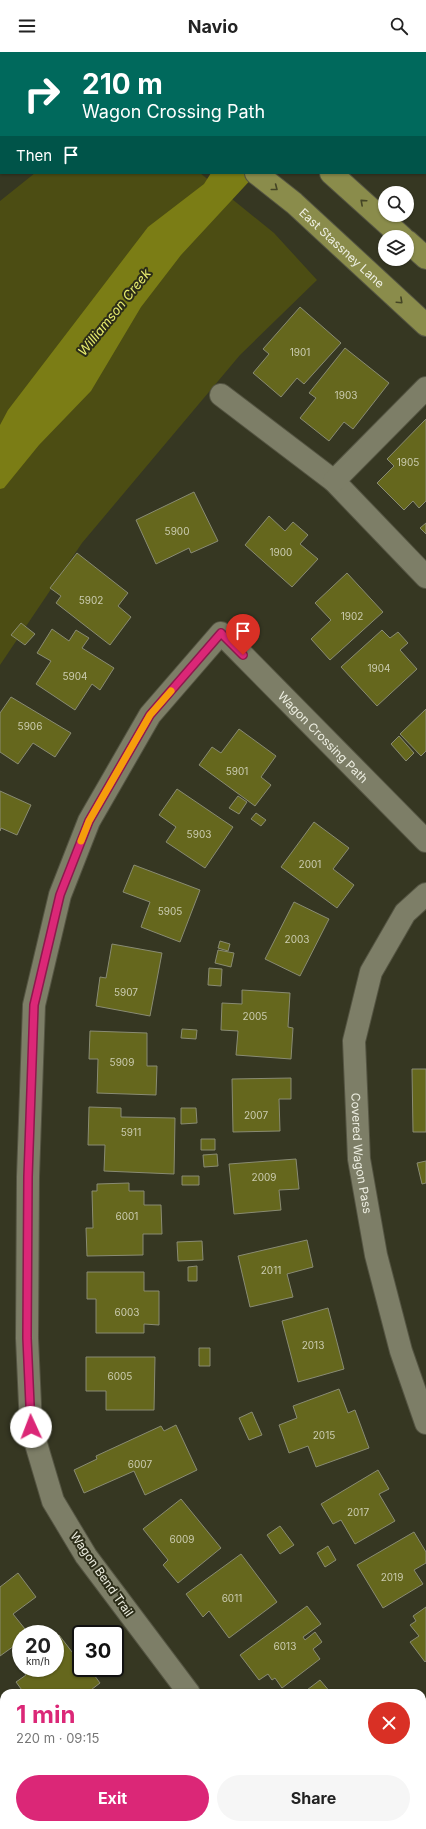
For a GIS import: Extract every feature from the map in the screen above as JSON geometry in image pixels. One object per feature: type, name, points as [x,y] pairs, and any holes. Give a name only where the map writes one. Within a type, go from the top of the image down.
[{"type":"main road","name":"East Stassney Lane","points":[[257,174],[294,203],[426,325]]},
{"type":"main road","points":[[332,174],[394,230]]},
{"type":"main road","points":[[414,247],[426,258]]},
{"type":"street","points":[[334,481],[426,388]]},
{"type":"street","points":[[221,395],[334,481],[426,577]]},
{"type":"street","name":"Wagon Crossing Path","points":[[221,633],[426,841]]},
{"type":"street","name":"Wagon Bend Trail","points":[[186,1689],[86,1556],[53,1501],[31,1427],[27,1338],[28,1177],[34,1005],[60,895],[89,821],[150,715],[221,633]]},
{"type":"street","name":"Covered Wagon Pass","points":[[426,894],[405,913],[371,972],[354,1041],[359,1159],[376,1254],[401,1351],[426,1423]]},
{"type":"shaded area","points":[[34,174],[201,174],[274,233],[317,280],[240,355],[82,543],[0,665],[0,201]]},
{"type":"water","name":"Williamson Creek","points":[[210,174],[256,174],[181,255],[141,307],[91,391],[39,445],[4,488],[0,489],[0,425],[8,410],[148,227],[204,184]]},
{"type":"building","points":[[300,307],[341,343],[304,384],[297,378],[281,397],[253,373],[269,354],[263,349]]},
{"type":"building","points":[[345,348],[389,383],[353,429],[344,422],[329,441],[300,418],[316,398],[309,393]]},
{"type":"building","points":[[426,419],[426,501],[419,508],[413,501],[404,510],[377,483],[394,466],[387,459]]},
{"type":"building","points":[[194,492],[218,541],[191,553],[189,548],[156,564],[136,520]]},
{"type":"building","points":[[269,516],[285,531],[293,522],[308,535],[300,544],[318,559],[292,587],[245,545]]},
{"type":"building","points":[[426,523],[426,534],[420,528]]},
{"type":"building","points":[[77,553],[128,593],[118,606],[131,617],[110,645],[56,603],[61,596],[50,588]]},
{"type":"building","points":[[347,573],[383,612],[330,660],[311,639],[331,620],[315,603]]},
{"type":"building","points":[[21,623],[35,634],[25,645],[11,635]]},
{"type":"building","points":[[52,629],[69,641],[76,630],[89,638],[82,648],[114,668],[100,690],[92,684],[75,710],[36,684],[51,661],[37,653]]},
{"type":"building","points":[[382,630],[390,638],[398,632],[408,643],[400,650],[417,669],[377,706],[341,667]]},
{"type":"building","points":[[11,697],[71,733],[55,757],[33,743],[18,764],[0,752],[0,713]]},
{"type":"building","points":[[426,709],[426,751],[421,756],[400,734]]},
{"type":"building","points":[[239,729],[276,756],[261,777],[271,785],[255,806],[199,765],[212,747],[221,753]]},
{"type":"building","points":[[399,736],[414,753],[406,761],[391,744]]},
{"type":"building","points":[[177,789],[233,827],[205,868],[166,842],[176,827],[159,815]]},
{"type":"building","points":[[0,791],[31,805],[17,835],[1,828],[0,831]]},
{"type":"building","points":[[238,796],[247,802],[239,814],[229,808]]},
{"type":"building","points":[[256,813],[266,820],[261,826],[251,819]]},
{"type":"building","points":[[314,822],[349,848],[333,869],[354,885],[337,908],[281,867]]},
{"type":"building","points":[[134,865],[200,890],[180,942],[141,927],[150,902],[123,892]]},
{"type":"building","points":[[294,902],[329,919],[300,976],[265,959]]},
{"type":"building","points":[[220,941],[230,944],[228,951],[218,948]]},
{"type":"building","points":[[112,944],[162,953],[150,1016],[96,1006],[100,977],[106,978]]},
{"type":"building","points":[[218,950],[234,953],[231,967],[215,963]]},
{"type":"building","points":[[209,968],[222,969],[221,986],[208,985]]},
{"type":"building","points":[[242,990],[290,993],[288,1027],[293,1028],[291,1059],[236,1055],[238,1031],[221,1030],[222,1003],[242,1004]]},
{"type":"building","points":[[182,1029],[197,1030],[196,1039],[181,1038]]},
{"type":"building","points":[[90,1031],[147,1033],[147,1066],[157,1066],[156,1095],[97,1093],[98,1059],[89,1059]]},
{"type":"building","points":[[412,1069],[426,1069],[426,1132],[413,1132]]},
{"type":"building","points":[[291,1078],[291,1099],[279,1099],[280,1131],[233,1132],[232,1079]]},
{"type":"building","points":[[89,1107],[121,1108],[121,1117],[175,1118],[174,1174],[104,1171],[105,1145],[88,1145]]},
{"type":"building","points":[[181,1108],[196,1108],[197,1123],[181,1124]]},
{"type":"building","points":[[201,1139],[215,1139],[215,1150],[201,1150]]},
{"type":"building","points":[[217,1154],[218,1166],[204,1167],[203,1155]]},
{"type":"building","points":[[296,1159],[299,1189],[279,1190],[281,1210],[234,1214],[229,1164]]},
{"type":"building","points":[[426,1161],[426,1183],[422,1184],[417,1163]]},
{"type":"building","points":[[182,1176],[199,1176],[199,1185],[182,1185]]},
{"type":"building","points":[[129,1183],[129,1191],[144,1191],[144,1205],[161,1205],[162,1234],[143,1234],[143,1255],[87,1256],[86,1228],[93,1228],[92,1191],[97,1191],[97,1184]]},
{"type":"building","points":[[307,1240],[313,1267],[287,1274],[293,1297],[250,1307],[238,1256]]},
{"type":"building","points":[[202,1241],[203,1260],[178,1261],[177,1242]]},
{"type":"building","points":[[197,1266],[197,1281],[188,1281],[188,1267]]},
{"type":"building","points":[[87,1272],[144,1272],[144,1291],[159,1291],[159,1325],[144,1324],[144,1333],[96,1333],[96,1299],[87,1299]]},
{"type":"building","points":[[328,1308],[344,1369],[298,1382],[282,1321]]},
{"type":"building","points":[[199,1348],[210,1348],[210,1366],[199,1366]]},
{"type":"building","points":[[86,1357],[155,1357],[154,1410],[106,1410],[106,1391],[86,1391]]},
{"type":"building","points":[[339,1389],[348,1413],[355,1410],[369,1448],[316,1467],[308,1446],[289,1453],[279,1425],[297,1418],[293,1406]]},
{"type":"building","points":[[252,1412],[262,1435],[249,1440],[239,1418]]},
{"type":"building","points":[[176,1425],[197,1470],[145,1495],[134,1471],[84,1493],[74,1470],[97,1459],[96,1456],[161,1426],[164,1431]]},
{"type":"building","points":[[378,1470],[389,1489],[379,1494],[395,1521],[355,1544],[341,1520],[333,1524],[321,1504]]},
{"type":"building","points":[[181,1499],[221,1548],[178,1583],[163,1565],[168,1560],[143,1529]]},
{"type":"building","points":[[280,1526],[294,1545],[280,1554],[267,1535]]},
{"type":"building","points":[[414,1532],[426,1552],[426,1563],[414,1570],[423,1584],[383,1608],[357,1565]]},
{"type":"building","points":[[328,1546],[336,1560],[325,1567],[317,1553]]},
{"type":"building","points":[[241,1554],[277,1602],[229,1638],[209,1611],[203,1617],[186,1594]]},
{"type":"building","points":[[18,1573],[36,1597],[13,1614],[22,1625],[12,1625],[12,1647],[0,1656],[0,1587]]},
{"type":"building","points":[[307,1606],[321,1624],[303,1637],[305,1640],[315,1632],[322,1642],[313,1649],[320,1659],[282,1688],[275,1678],[272,1680],[268,1674],[259,1680],[240,1655]]},
{"type":"building","points":[[426,1607],[425,1662],[410,1642],[419,1636],[410,1625],[416,1621],[413,1616]]},
{"type":"building","points":[[64,1642],[72,1652],[72,1677],[96,1677],[100,1683],[92,1689],[21,1689],[16,1682],[23,1677],[64,1677]]},
{"type":"building","points":[[320,1680],[328,1689],[308,1689]]},
{"type":"slow traffic","points":[[81,841],[89,821],[150,715],[171,691]]},
{"type":"route","points":[[31,1427],[27,1338],[28,1177],[34,1005],[60,895],[89,821],[150,715],[221,633],[243,655]]}]
